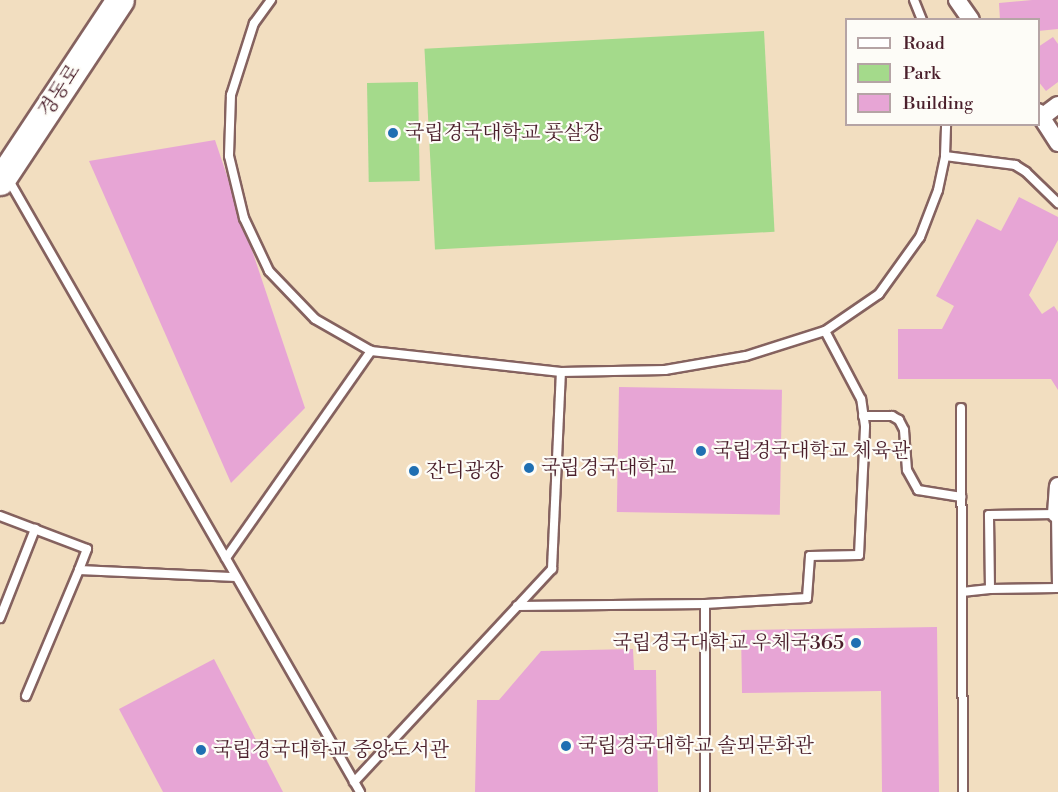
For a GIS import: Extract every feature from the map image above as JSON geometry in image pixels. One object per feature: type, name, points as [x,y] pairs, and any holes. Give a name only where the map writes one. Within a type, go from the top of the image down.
[{"type":"main road","name":"경동로","points":[[3,178],[120,0]]},
{"type":"street","points":[[957,0],[970,18]]},
{"type":"street","points":[[1058,105],[1040,115],[1058,143]]},
{"type":"street","points":[[1056,514],[1058,486]]},
{"type":"lane","points":[[271,0],[254,23],[231,95],[229,156],[244,218],[269,271],[315,319],[371,351],[561,372],[665,370],[746,356],[825,331],[879,294],[920,237],[939,190],[945,156],[946,126]]},
{"type":"lane","points":[[914,0],[921,18]]},
{"type":"lane","points":[[945,156],[1015,165],[1026,172],[1058,203]]},
{"type":"lane","points":[[3,178],[360,792]]},
{"type":"lane","points":[[517,606],[705,604],[807,598],[810,556],[859,555],[863,416],[861,399],[852,377],[825,331]]},
{"type":"lane","points":[[226,558],[371,351]]},
{"type":"lane","points":[[354,782],[552,569],[561,372]]},
{"type":"lane","points":[[961,408],[963,792]]},
{"type":"lane","points":[[863,416],[892,416],[899,420],[904,430],[907,470],[918,490],[961,497]]},
{"type":"lane","points":[[962,592],[990,589],[1057,588],[1056,514],[989,515],[990,589]]},
{"type":"lane","points":[[0,516],[87,549],[26,696]]},
{"type":"lane","points":[[0,618],[35,529]]},
{"type":"lane","points":[[79,570],[236,577]]},
{"type":"lane","points":[[705,604],[705,792]]},
{"type":"green space","points":[[764,31],[775,232],[435,250],[424,49]]},
{"type":"green space","name":"국립경국대학교 풋살장","points":[[418,82],[420,181],[369,182],[367,83]]},
{"type":"building","points":[[1058,0],[1058,29],[1040,31],[1040,18],[1000,18],[999,3]]},
{"type":"building","points":[[1053,37],[1058,44],[1058,82],[1046,91],[1040,84],[1040,46]]},
{"type":"building","points":[[215,140],[305,408],[231,483],[89,161]]},
{"type":"building","points":[[1019,197],[1058,217],[1058,240],[1029,295],[1042,314],[1054,306],[1058,312],[1058,390],[1051,379],[898,379],[898,329],[942,329],[954,306],[936,296],[977,219],[1001,231]]},
{"type":"building","name":"국립경국대학교 체육관","points":[[619,387],[782,390],[780,515],[617,512]]},
{"type":"building","points":[[937,627],[939,792],[882,792],[881,691],[742,693],[741,630]]},
{"type":"building","name":"국립경국대학교 솔뫼문화관","points":[[633,649],[634,670],[656,670],[658,792],[475,792],[477,700],[499,700],[541,651]]},
{"type":"building","name":"국립경국대학교 중앙도서관","points":[[214,659],[283,792],[163,792],[119,709]]},
{"type":"place","name":"국립경국대학교 풋살장","points":[[393,133]]},
{"type":"place","name":"국립경국대학교 체육관","points":[[701,451]]},
{"type":"place","name":"국립경국대학교","points":[[529,468]]},
{"type":"place","name":"잔디광장","points":[[414,471]]},
{"type":"place","name":"국립경국대학교 우체국365","points":[[856,643]]},
{"type":"place","name":"국립경국대학교 솔뫼문화관","points":[[566,746]]},
{"type":"place","name":"국립경국대학교 중앙도서관","points":[[201,750]]}]
